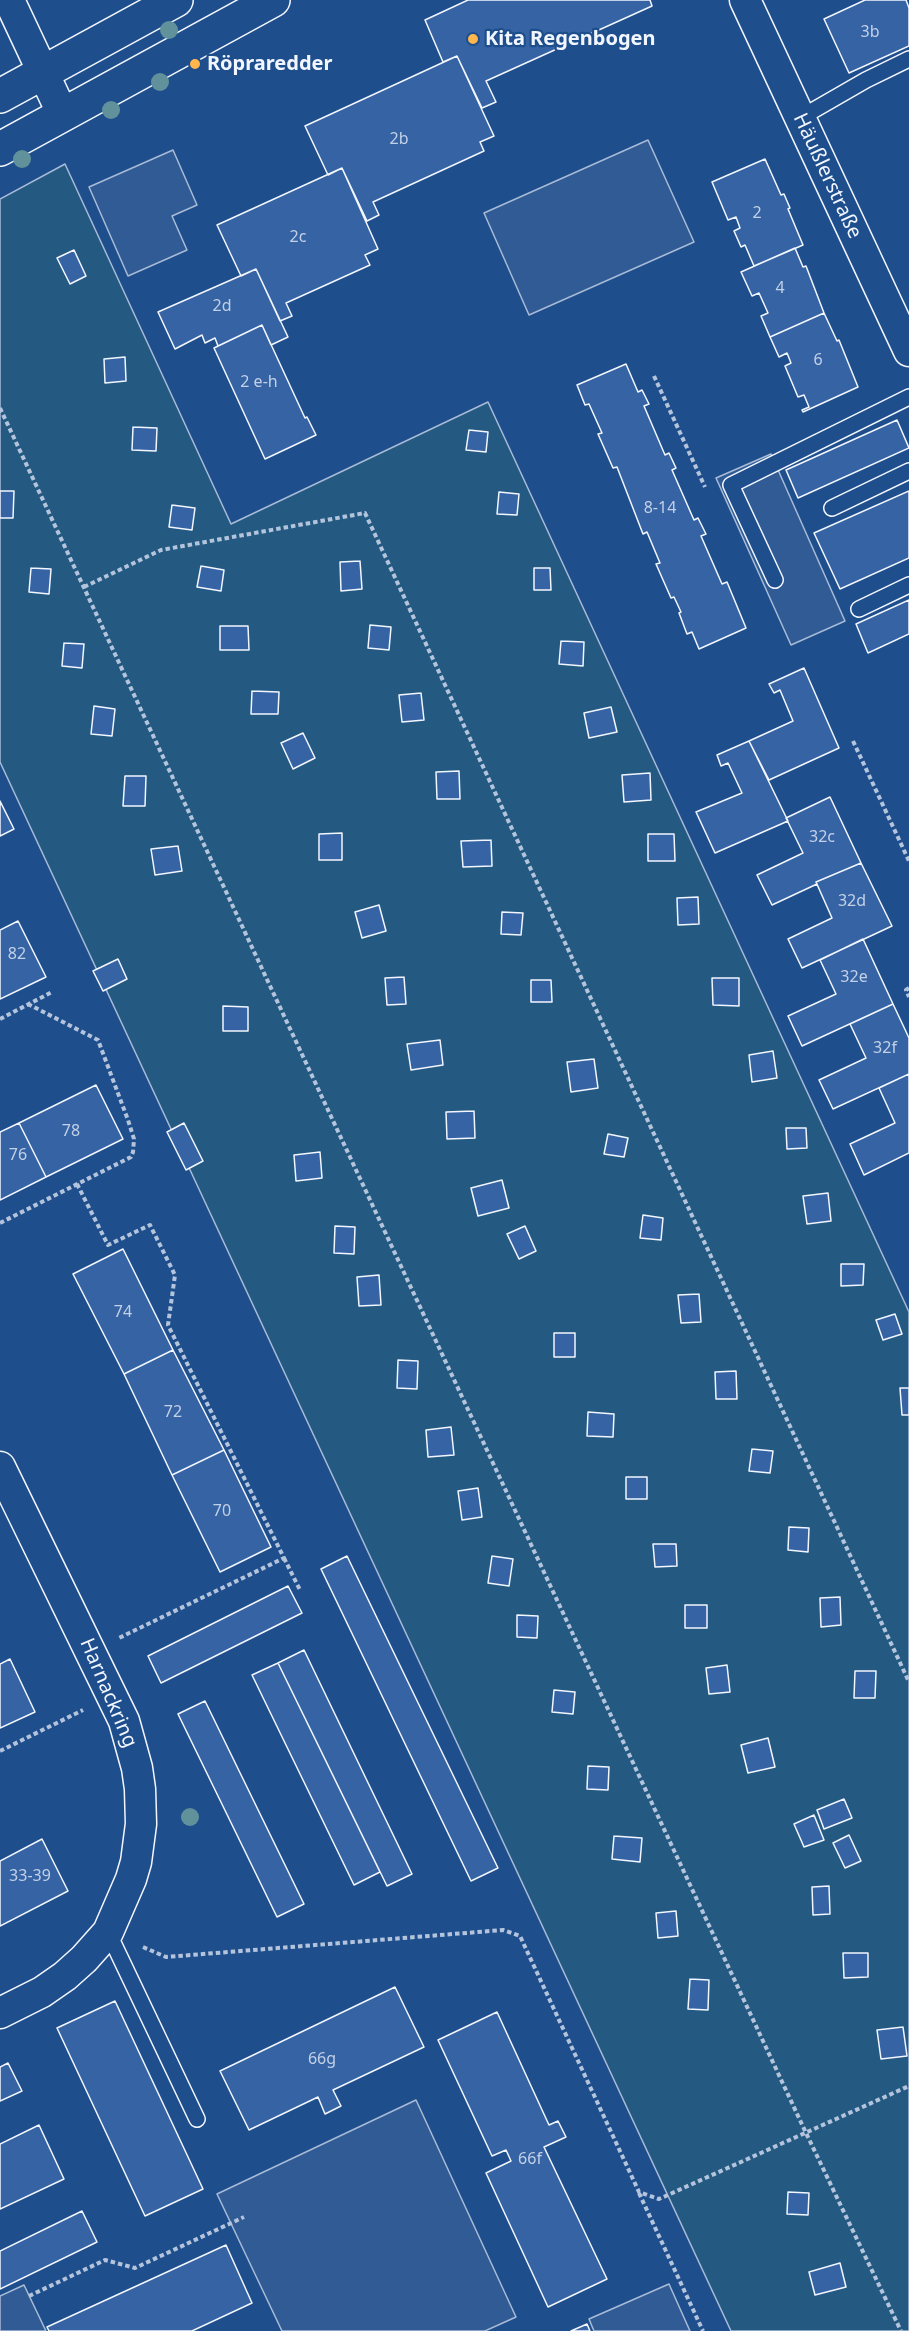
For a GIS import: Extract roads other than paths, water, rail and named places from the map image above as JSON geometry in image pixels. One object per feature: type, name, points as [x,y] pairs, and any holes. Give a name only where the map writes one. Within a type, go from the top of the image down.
[{"type":"street","points":[[9,0],[63,115]]},
{"type":"street","points":[[0,96],[176,0]]},
{"type":"street","points":[[0,149],[273,0]]},
{"type":"street","name":"Häußlerstraße","points":[[745,0],[909,351]]},
{"type":"street","name":"Harnackring","points":[[0,1467],[124,1720],[138,1768],[141,1824],[136,1862],[131,1879],[108,1932],[84,1959],[64,1976],[42,1992],[0,2013]]},
{"type":"lane","points":[[800,118],[866,80],[909,59]]},
{"type":"lane","points":[[775,580],[731,485],[909,397]]},
{"type":"lane","points":[[832,508],[909,471]]},
{"type":"lane","points":[[859,609],[909,585]]},
{"type":"lane","points":[[108,1932],[197,2119]]},
{"type":"place","name":"Kita Regenbogen","points":[[473,39]]},
{"type":"place","name":"Röpraredder","points":[[195,64]]}]
